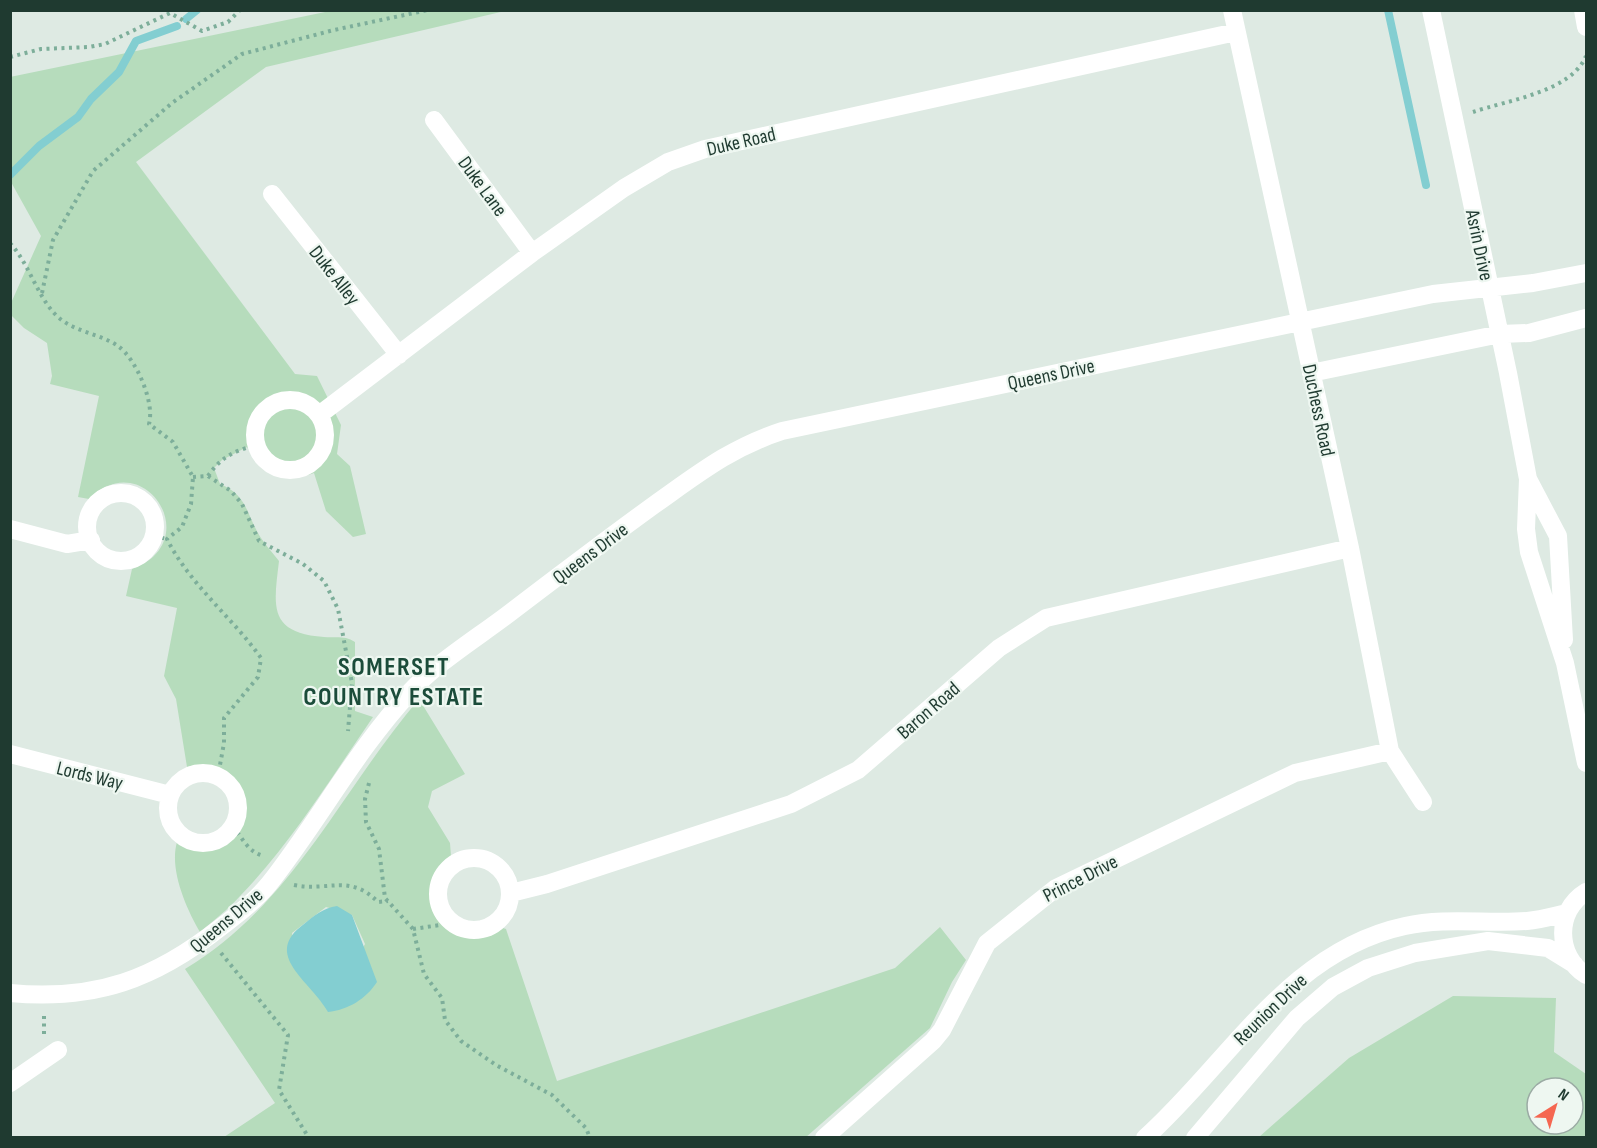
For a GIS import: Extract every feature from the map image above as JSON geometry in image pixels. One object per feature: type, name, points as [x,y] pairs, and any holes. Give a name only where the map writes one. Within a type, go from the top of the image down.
[{"type":"street","name":"Duchess Road","points":[[1232,10],[1350,548],[1390,751],[1423,802]]},
{"type":"street","name":"Asrin Drive","points":[[1431,10],[1500,334],[1528,479],[1526,529],[1529,552],[1565,663],[1587,763]]},
{"type":"street","points":[[1583,10],[1587,27]]},
{"type":"street","name":"Duke Road","points":[[320,415],[532,253],[624,188],[668,162],[705,149],[1236,32]]},
{"type":"street","name":"Duke Lane","points":[[434,120],[532,253]]},
{"type":"street","name":"Duke Alley","points":[[272,194],[399,355]]},
{"type":"street","name":"Queens Drive","points":[[10,993],[44,996],[89,992],[130,982],[186,955],[250,904],[267,886],[355,762],[411,690],[717,459],[750,441],[782,431],[1433,294],[1587,273]]},
{"type":"street","points":[[1311,373],[1500,334],[1529,333],[1587,318]]},
{"type":"street","points":[[291,400],[302,402],[320,415],[325,438],[322,450],[315,460],[305,467],[282,469],[266,460],[256,445],[256,423],[270,405],[291,400]]},
{"type":"street","name":"Asrin Drive","points":[[1528,479],[1558,536],[1565,663]]},
{"type":"street","points":[[116,493],[138,497],[146,504],[153,513],[161,537],[142,554],[121,561],[100,554],[91,540],[87,524],[90,513],[105,497],[116,493]]},
{"type":"street","points":[[10,529],[67,544],[91,540]]},
{"type":"street","name":"Baron Road","points":[[511,893],[547,884],[790,804],[827,788],[858,770],[999,648],[1046,618],[1350,548]]},
{"type":"street","name":"Prince Drive","points":[[824,1137],[933,1041],[942,1030],[987,943],[1037,900],[1056,888],[1295,774],[1390,751]]},
{"type":"street","name":"Lords Way","points":[[10,754],[170,795]]},
{"type":"street","points":[[196,773],[218,776],[228,783],[238,804],[233,826],[215,841],[192,842],[182,836],[169,817],[170,795],[185,777],[196,773]]},
{"type":"street","points":[[473,858],[494,864],[508,882],[511,893],[504,915],[486,929],[462,928],[448,919],[438,901],[438,888],[446,872],[461,860],[473,858]]},
{"type":"street","points":[[1580,969],[1565,948],[1563,930],[1567,913],[1574,903],[1587,892]]},
{"type":"street","name":"Reunion Drive","points":[[1145,1137],[1285,989],[1341,951],[1404,926],[1447,921],[1529,921],[1567,913]]},
{"type":"street","name":"Reunion Drive","points":[[1195,1137],[1297,1018],[1333,987],[1368,968],[1415,953],[1488,941],[1548,948],[1580,969]]},
{"type":"street","points":[[10,1083],[51,1055]]},
{"type":"path","points":[[10,57],[41,49],[105,44],[170,13],[202,31],[228,22],[240,10]]},
{"type":"path","points":[[42,293],[53,240],[93,171],[172,103],[242,54],[334,30],[428,10]]},
{"type":"path","points":[[1454,119],[1557,87],[1582,66],[1587,56]]},
{"type":"path","points":[[10,243],[24,258],[52,311],[67,326],[95,334],[120,347],[143,381],[152,414],[149,424],[173,442],[193,477],[191,504],[182,527],[161,537],[200,587],[248,639],[261,658],[258,677],[224,717],[224,743],[218,776]]},
{"type":"path","points":[[208,476],[218,462],[233,451],[256,445]]},
{"type":"path","points":[[193,477],[208,476],[231,492],[242,504],[259,541],[303,564],[324,581],[338,609],[352,683],[347,736]]},
{"type":"path","points":[[370,782],[365,799],[366,822],[379,849],[386,898],[413,929],[424,974],[442,998],[445,1020],[461,1041],[496,1065],[552,1095],[586,1128],[590,1137]]},
{"type":"path","points":[[413,929],[440,925],[448,919]]},
{"type":"path","points":[[208,938],[288,1035],[279,1090],[309,1137]]},
{"type":"path","points":[[44,996],[51,1055]]},
{"type":"green space","points":[[330,11],[505,11],[266,67],[136,162],[295,374],[317,376],[341,425],[337,454],[350,466],[366,534],[353,537],[326,511],[314,473],[293,477],[275,474],[259,464],[247,447],[222,460],[214,468],[220,484],[241,500],[256,530],[279,561],[276,603],[283,623],[292,630],[305,634],[344,638],[355,642],[355,711],[373,717],[310,809],[260,875],[226,910],[200,932],[180,888],[175,864],[177,842],[204,850],[224,845],[237,831],[243,812],[242,793],[232,776],[214,766],[187,767],[176,699],[164,676],[177,608],[126,596],[132,569],[154,556],[165,539],[166,520],[159,503],[147,490],[129,483],[110,485],[89,499],[78,497],[99,396],[50,384],[52,376],[47,343],[24,328],[11,315],[11,303],[41,236],[11,182],[10,77]]},
{"type":"green space","points":[[419,699],[465,774],[432,791],[428,807],[450,843],[451,856],[437,872],[431,888],[431,904],[437,918],[448,929],[463,935],[481,935],[500,927],[506,929],[557,1081],[895,968],[940,927],[966,960],[952,982],[930,1028],[805,1138],[224,1137],[275,1103],[185,969],[223,942],[256,912],[286,879],[390,735]],"holes":[[[326,907],[352,915],[365,944],[328,1011],[321,998],[297,971],[292,933]]]},
{"type":"green space","points":[[1453,996],[1556,998],[1554,1052],[1586,1074],[1586,1137],[1259,1137],[1349,1058]]},
{"type":"water","points":[[337,906],[352,915],[377,982],[368,994],[356,1003],[328,1012],[294,968],[288,957],[287,946],[292,935],[315,915]]},
{"type":"waterway","points":[[186,19],[197,10]]},
{"type":"waterway","points":[[1388,10],[1426,185]]},
{"type":"waterway","points":[[10,175],[39,146],[78,117],[91,99],[119,72],[136,41],[177,26]]},
{"type":"district","name":"SOMERSET COUNTRY ESTATE","points":[[394,681]]}]
